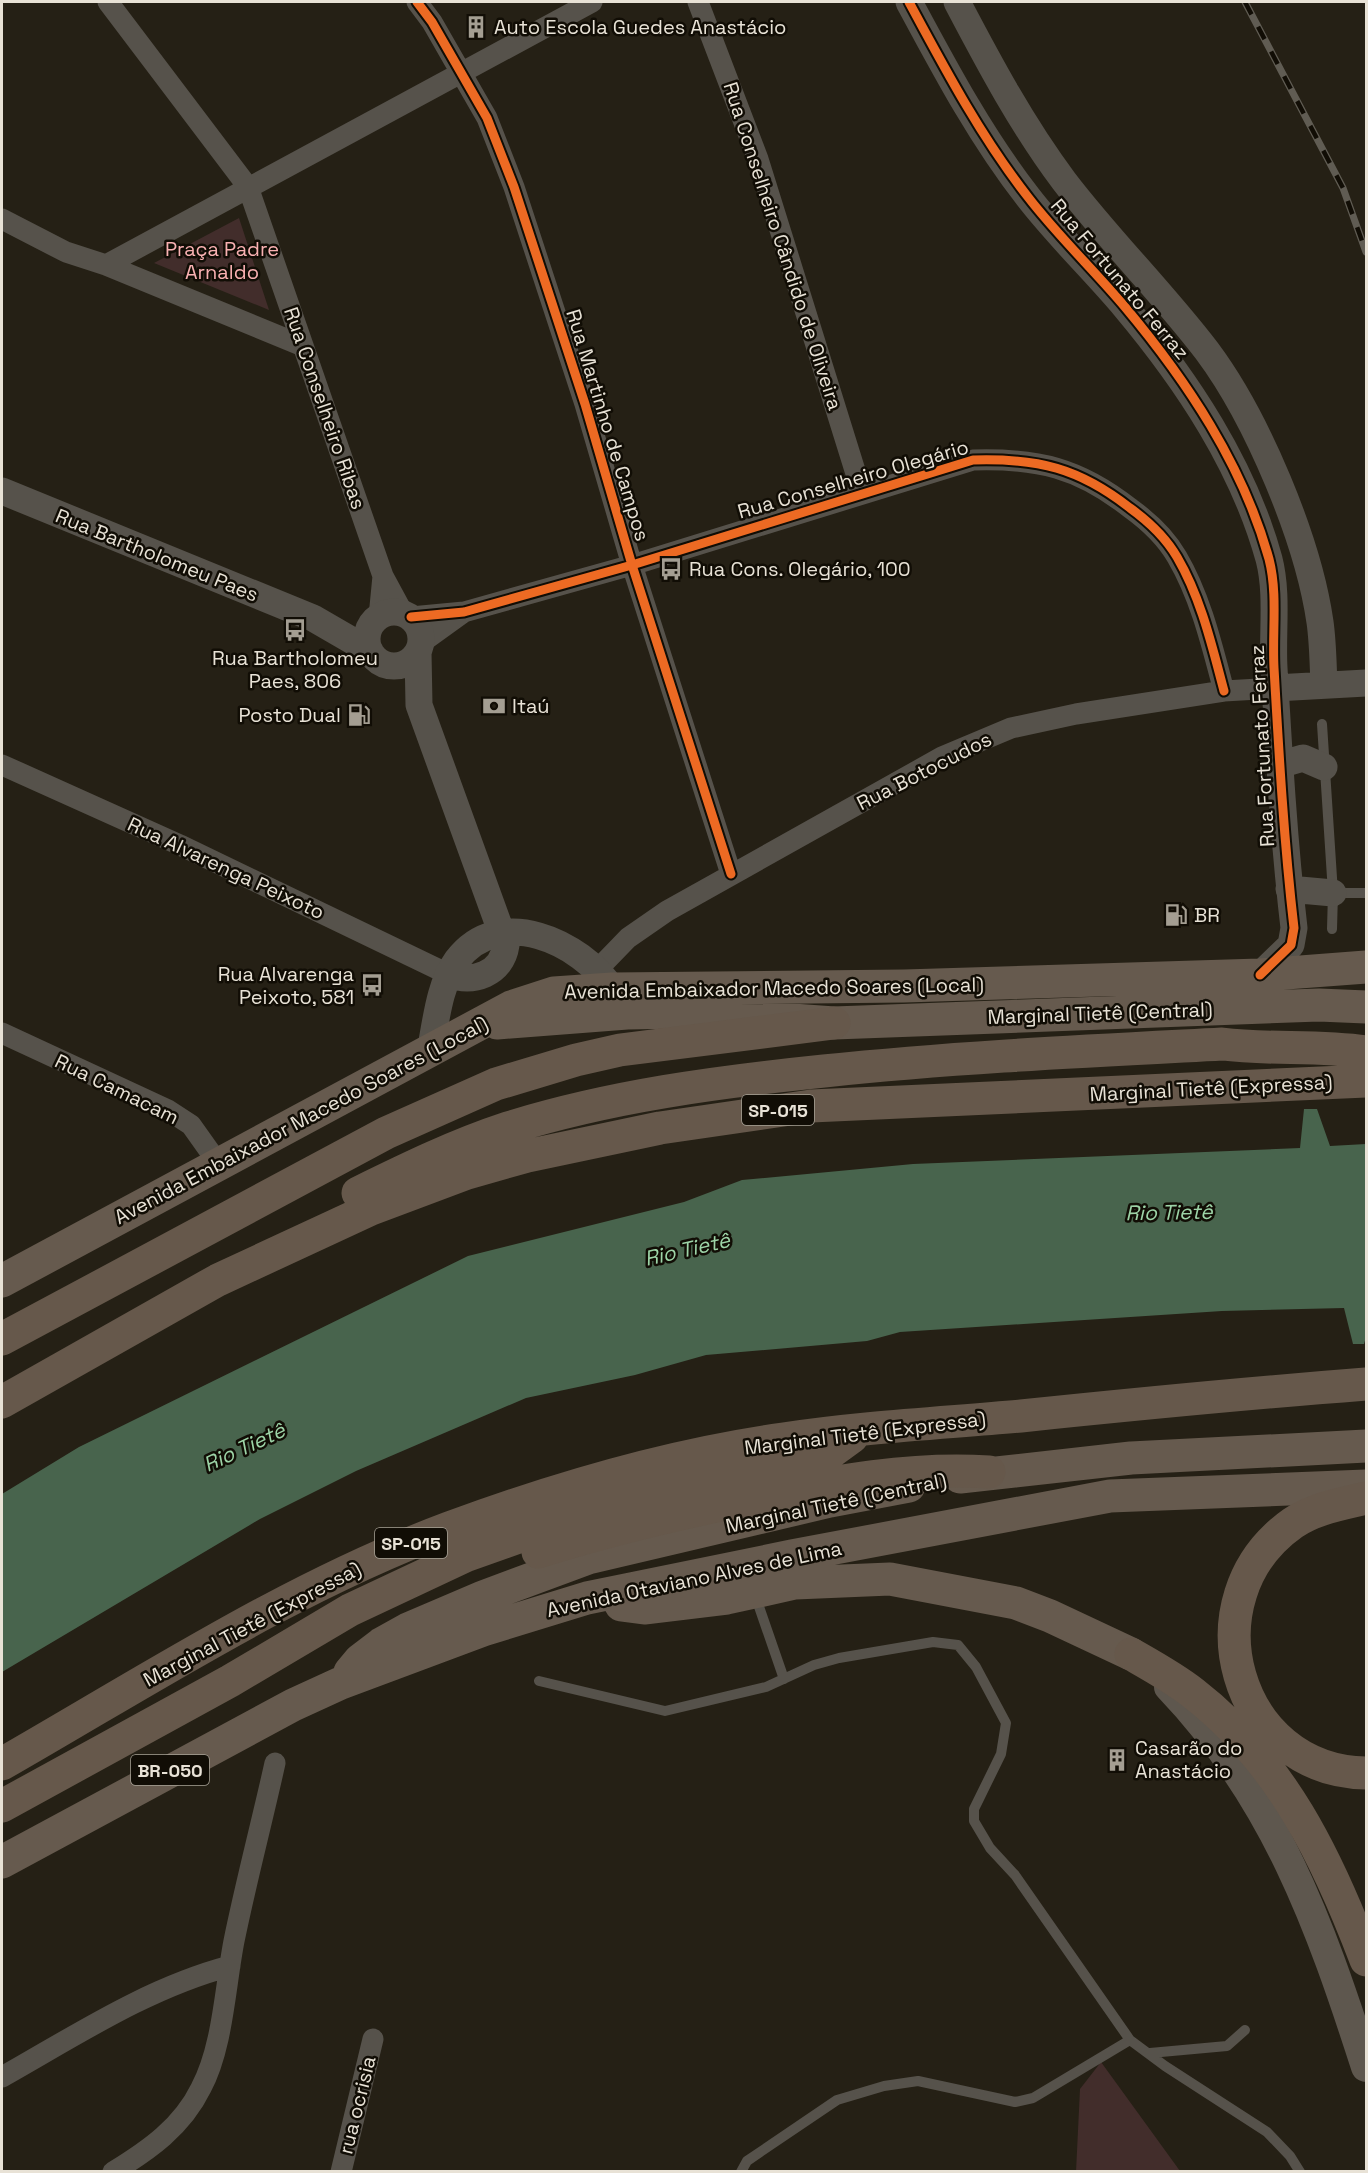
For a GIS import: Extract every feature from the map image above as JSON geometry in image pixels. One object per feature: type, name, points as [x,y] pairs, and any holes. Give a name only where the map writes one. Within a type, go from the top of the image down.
[{"type":"highway","name":"Avenida Embaixador Macedo Soares (Local)","points":[[2,1281],[511,1007],[605,979],[904,986],[1260,975],[1366,967]]},
{"type":"highway","name":"Marginal Tietê (Central)","points":[[479,1025],[616,1014],[684,1012],[834,1023],[1319,1005],[1366,1007]]},
{"type":"highway","points":[[2,1339],[342,1156],[446,1104],[496,1084],[576,1060],[670,1042],[834,1023]]},
{"type":"highway","points":[[1222,1044],[1251,1035],[1366,1029]]},
{"type":"highway","points":[[218,1280],[244,1244],[446,1150],[578,1108],[689,1086],[930,1059],[1222,1044],[1253,1048],[1329,1047],[1366,1052]]},
{"type":"highway","points":[[342,1156],[406,1140],[566,1090],[627,1076],[727,1062],[883,1048],[930,1059]]},
{"type":"highway","name":"Marginal Tietê (Expressa)","points":[[2,1402],[218,1280],[371,1209],[467,1173],[527,1156],[660,1128],[821,1106],[1366,1081]]},
{"type":"highway","name":"Marginal Tietê (Expressa)","points":[[2,1764],[263,1614],[373,1559],[448,1528],[560,1490],[657,1463],[783,1439],[1366,1384]]},
{"type":"highway","points":[[2,1806],[230,1681],[350,1610],[465,1556],[580,1515],[645,1496],[806,1461],[830,1453],[861,1430]]},
{"type":"highway","name":"Marginal Tietê (Central)","points":[[341,1683],[360,1660],[381,1644],[408,1629],[588,1558],[830,1501],[989,1472],[1131,1458],[1366,1446]]},
{"type":"highway","points":[[350,1610],[376,1611],[433,1587],[561,1545],[687,1512],[843,1479],[954,1470],[989,1472]]},
{"type":"highway","name":"Avenida Otaviano Alves de Lima","points":[[2,1862],[283,1710],[341,1683],[483,1630],[586,1598],[1110,1496],[1366,1486]]},
{"type":"highway","points":[[1366,1498],[1317,1510],[1294,1522],[1270,1543],[1253,1568],[1240,1595],[1234,1624],[1234,1653],[1240,1681],[1252,1707],[1290,1750],[1318,1766],[1347,1773],[1366,1773]]},
{"type":"highway","points":[[586,1598],[644,1608],[727,1598],[795,1583],[890,1579],[1016,1604],[1050,1616],[1131,1654],[1192,1692],[1224,1719],[1258,1756],[1289,1796],[1346,1904],[1366,1960]]},
{"type":"main road","points":[[1131,1654],[1170,1689],[1223,1748],[1278,1838],[1310,1903],[1366,2067]]},
{"type":"street","name":"Rua Conselheiro Ribas","points":[[108,2],[248,187],[383,576],[392,617]]},
{"type":"street","name":"Rua Martinho de Campos","points":[[417,2],[432,22],[487,118],[514,187],[585,404],[632,565],[730,874]]},
{"type":"street","points":[[106,265],[592,2]]},
{"type":"street","name":"Rua Conselheiro Cândido de Oliveira","points":[[698,2],[758,159],[861,493]]},
{"type":"street","name":"Rua Fortunato Ferraz","points":[[909,2],[979,126],[1030,199],[1126,308],[1206,418],[1239,477],[1270,562],[1275,606],[1275,688],[1279,765],[1294,928],[1291,945],[1260,975]]},
{"type":"street","name":"Rua Fortunato Ferraz","points":[[957,2],[1013,104],[1064,181],[1174,309],[1231,387],[1263,450],[1298,533],[1320,619],[1324,685]]},
{"type":"street","points":[[979,126],[1013,104]]},
{"type":"street","points":[[2,219],[66,252],[106,265],[303,346]]},
{"type":"street","name":"Rua Conselheiro Olegário","points":[[392,617],[464,612],[632,565],[973,460],[1011,459],[1046,465],[1085,477],[1147,521],[1177,556],[1196,598],[1224,691]]},
{"type":"street","name":"Rua Bartholomeu Paes","points":[[2,491],[313,618],[374,656]]},
{"type":"street","name":"Rua Conselheiro Olegário","points":[[420,647],[464,612]]},
{"type":"street","points":[[419,705],[374,656],[368,636],[392,617],[419,628],[419,705],[506,945],[505,954],[482,977],[462,979],[448,974],[430,1052]]},
{"type":"street","name":"Rua Bartholomeu Paes","points":[[313,618],[392,617]]},
{"type":"street","points":[[374,656],[396,666],[405,664],[420,647]]},
{"type":"street","name":"Rua Botocudos","points":[[605,979],[628,938],[667,911],[942,757],[1011,728],[1076,714],[1224,691],[1366,683]]},
{"type":"street","points":[[1279,765],[1303,758],[1324,767]]},
{"type":"street","name":"Rua Alvarenga Peixoto","points":[[2,765],[180,845],[448,974]]},
{"type":"street","points":[[1289,889],[1333,893]]},
{"type":"street","points":[[502,932],[532,934],[552,940],[576,952],[605,979]]},
{"type":"street","name":"Rua Camacam","points":[[2,1033],[168,1110],[191,1125],[218,1163]]},
{"type":"street","points":[[112,2172],[143,2154],[171,2130],[202,2086],[220,2030],[230,1966],[275,1763]]},
{"type":"street","points":[[2,2077],[151,1993],[202,1973],[230,1966]]},
{"type":"street","name":"rua ocrisia","points":[[341,2172],[373,2038]]},
{"type":"lane","points":[[1322,724],[1333,893],[1332,929]]},
{"type":"lane","points":[[1333,893],[1366,893]]},
{"type":"lane","points":[[754,1592],[784,1678]]},
{"type":"lane","points":[[539,1681],[664,1711],[766,1687],[814,1665],[839,1658],[933,1642],[958,1645],[976,1666],[1006,1723],[1001,1754],[974,1809],[974,1821],[990,1848],[1015,1875],[1130,2040],[1165,2066],[1267,2132],[1290,2156],[1300,2172]]},
{"type":"lane","points":[[1150,2053],[1227,2046],[1245,2030]]},
{"type":"lane","points":[[741,2172],[747,2161],[837,2100],[884,2086],[918,2081],[1015,2102],[1032,2098],[1130,2040]]},
{"type":"green space","name":"Praça Padre Arnaldo","points":[[239,218],[269,310],[154,263]]},
{"type":"green space","points":[[1101,2062],[1180,2171],[1076,2172],[1080,2089]]},
{"type":"water","name":"Rio Tietê","points":[[1304,1109],[1317,1109],[1330,1146],[1366,1144],[1366,1337],[1364,1344],[1353,1344],[1344,1308],[1222,1311],[900,1332],[867,1341],[706,1355],[635,1375],[526,1398],[356,1471],[260,1519],[2,1672],[2,1494],[79,1447],[468,1256],[684,1202],[742,1180],[913,1164],[1300,1148]]},
{"type":"railway","points":[[1245,2],[1343,188],[1366,252]]},
{"type":"cycle path","points":[[417,2],[432,22],[487,118],[514,187],[585,404],[632,565],[731,874]]},
{"type":"cycle path","points":[[909,2],[964,102],[1011,174],[1051,225],[1148,335],[1191,394],[1228,457],[1258,524],[1272,572],[1278,733],[1294,928],[1291,945],[1260,975]]},
{"type":"cycle path","points":[[411,617],[464,612],[632,565],[973,460],[1018,461],[1057,468],[1093,483],[1137,513],[1162,537],[1173,550],[1193,589],[1205,622],[1224,691]]},
{"type":"place","name":"Auto Escola Guedes Anastácio","points":[[476,27]]},
{"type":"place","name":"Rua Cons. Olegário, 100","points":[[671,569]]},
{"type":"place","name":"Rua Bartholomeu Paes, 806","points":[[295,630]]},
{"type":"place","name":"Itaú","points":[[494,706]]},
{"type":"place","name":"Posto Dual","points":[[359,715]]},
{"type":"place","name":"BR","points":[[1176,915]]},
{"type":"place","name":"Rua Alvarenga Peixoto, 581","points":[[372,985]]},
{"type":"place","name":"Casarão do Anastácio","points":[[1117,1760]]}]
